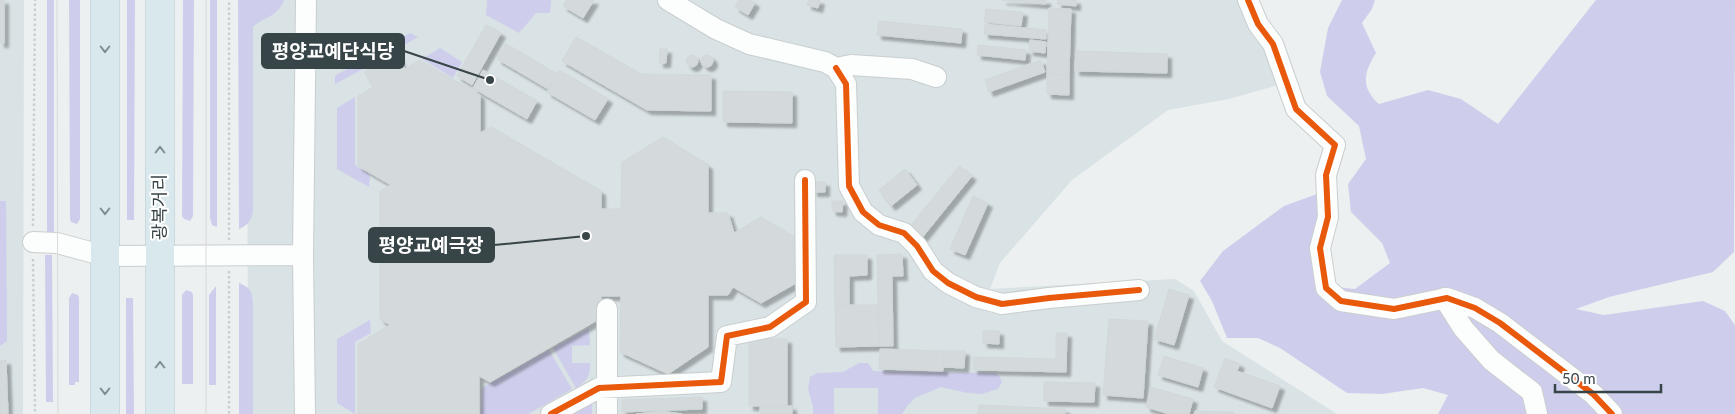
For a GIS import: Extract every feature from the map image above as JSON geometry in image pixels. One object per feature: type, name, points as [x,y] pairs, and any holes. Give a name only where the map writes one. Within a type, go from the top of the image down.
[{"type":"highway","points":[[105,0],[106,414]]},
{"type":"highway","name":"광복거리","points":[[160,0],[160,414]]},
{"type":"street","points":[[305,414],[303,255],[306,0]]},
{"type":"street","points":[[668,0],[716,29],[749,44],[825,62],[836,68],[846,84],[849,186],[862,212],[879,225],[904,233],[917,246],[933,271],[948,283],[976,297],[1002,304],[1139,290]]},
{"type":"street","points":[[1248,0],[1258,24],[1273,44],[1296,109],[1335,145],[1326,175],[1328,217],[1320,248],[1326,288],[1341,301],[1394,309],[1444,298],[1475,308],[1500,323],[1593,394],[1612,414]]},
{"type":"street","points":[[836,68],[851,65],[912,69],[936,77]]},
{"type":"street","points":[[551,414],[599,388],[722,382],[727,336],[770,327],[806,302],[805,180]]},
{"type":"street","points":[[33,242],[57,243],[105,256],[303,255]]},
{"type":"street","points":[[1444,298],[1463,328],[1491,360],[1532,392],[1537,414]]},
{"type":"street","points":[[607,309],[607,414]]},
{"type":"path","points":[[34,414],[35,0]]},
{"type":"path","points":[[229,0],[229,414]]},
{"type":"shaded area","points":[[0,0],[24,0],[23,414],[0,414]]},
{"type":"shaded area","points":[[47,0],[54,0],[54,232],[47,232]]},
{"type":"shaded area","points":[[69,0],[80,0],[80,219],[77,224],[71,222],[70,219]]},
{"type":"shaded area","points":[[127,0],[135,0],[134,220],[127,220]]},
{"type":"shaded area","points":[[183,0],[194,0],[193,216],[190,221],[182,216]]},
{"type":"shaded area","points":[[210,0],[217,0],[217,227],[212,225],[210,218]]},
{"type":"shaded area","points":[[238,0],[284,0],[275,13],[253,27],[253,211],[249,222],[239,229]]},
{"type":"shaded area","points":[[247,0],[1243,0],[1275,64],[1278,85],[1229,99],[1168,110],[1072,180],[1000,263],[990,289],[1175,279],[1194,291],[1222,341],[1337,414],[248,414]]},
{"type":"shaded area","points":[[487,0],[551,0],[550,13],[536,13],[519,33],[486,15]]},
{"type":"shaded area","points":[[1342,0],[1375,0],[1372,9],[1362,23],[1376,53],[1367,73],[1367,85],[1369,92],[1379,104],[1428,90],[1461,99],[1498,124],[1596,0],[1735,0],[1734,252],[1713,272],[1609,297],[1576,309],[1604,315],[1703,301],[1725,311],[1735,325],[1735,414],[1438,414],[1448,395],[1423,388],[1382,394],[1347,393],[1280,348],[1258,338],[1227,338],[1212,301],[1200,281],[1223,251],[1284,206],[1317,194],[1320,216],[1317,285],[1355,289],[1390,263],[1382,243],[1351,212],[1348,184],[1366,159],[1359,126],[1327,96],[1320,72],[1328,28]]},
{"type":"shaded area","points":[[410,33],[418,37],[390,53],[387,46]]},
{"type":"shaded area","points":[[440,48],[462,62],[453,78],[422,59]]},
{"type":"shaded area","points":[[359,62],[363,69],[335,84],[335,76]]},
{"type":"shaded area","points":[[355,97],[355,165],[370,175],[369,187],[337,169],[337,108]]},
{"type":"shaded area","points":[[0,201],[6,201],[7,341],[0,346]]},
{"type":"shaded area","points":[[45,255],[52,255],[53,402],[46,402]]},
{"type":"shaded area","points":[[239,283],[249,289],[253,300],[253,414],[239,414]]},
{"type":"shaded area","points":[[216,286],[216,385],[209,385],[209,295]]},
{"type":"shaded area","points":[[186,290],[192,292],[193,295],[193,384],[182,384],[182,295]]},
{"type":"shaded area","points":[[72,293],[78,295],[79,298],[79,382],[75,382],[75,385],[69,385],[69,298]]},
{"type":"shaded area","points":[[126,298],[133,298],[134,414],[126,414]]},
{"type":"shaded area","points":[[370,320],[371,333],[355,342],[355,414],[337,403],[337,339]]},
{"type":"shaded area","points":[[589,328],[590,345],[572,346],[572,363],[590,363],[587,378],[576,388],[553,348]]},
{"type":"shaded area","points":[[549,350],[572,389],[528,414],[481,414],[482,388]]},
{"type":"shaded area","points":[[859,363],[868,363],[873,371],[995,373],[1002,382],[998,389],[981,394],[941,387],[915,398],[902,414],[878,414],[878,388],[834,388],[834,414],[813,414],[808,389],[810,377],[817,373],[843,372]]},
{"type":"shaded area","points":[[592,401],[592,414],[562,414]]},
{"type":"building","points":[[0,0],[4,0],[4,43],[0,43]]},
{"type":"building","points":[[567,0],[594,0],[583,18],[563,6]]},
{"type":"building","points":[[739,0],[750,0],[755,3],[748,15],[735,7]]},
{"type":"building","points":[[809,0],[820,0],[818,8],[807,5]]},
{"type":"building","points":[[1002,0],[1046,0],[1046,4]]},
{"type":"building","points":[[1058,0],[1076,0],[1076,6],[1057,4]]},
{"type":"building","points":[[1049,8],[1071,9],[1069,75],[1047,74]]},
{"type":"building","points":[[986,9],[1023,12],[1021,26],[984,22]]},
{"type":"building","points":[[879,21],[962,29],[961,43],[877,35]]},
{"type":"building","points":[[985,24],[1046,30],[1046,39],[984,34]]},
{"type":"building","points":[[486,25],[501,33],[472,85],[457,76]]},
{"type":"building","points":[[576,37],[641,74],[711,75],[711,111],[647,110],[562,61]]},
{"type":"building","points":[[1030,40],[1046,42],[1045,53],[1029,51]]},
{"type":"building","points":[[506,44],[557,74],[548,89],[497,59]]},
{"type":"building","points":[[978,45],[1026,50],[1025,60],[977,55]]},
{"type":"building","points":[[660,49],[667,49],[666,63],[659,63]]},
{"type":"building","points":[[1076,51],[1167,54],[1167,73],[1075,71]]},
{"type":"building","points":[[396,53],[405,69],[419,60],[480,95],[480,133],[491,127],[601,191],[601,209],[621,209],[622,162],[663,137],[708,165],[708,213],[728,213],[734,233],[761,217],[798,239],[798,282],[761,303],[733,287],[728,295],[708,295],[708,347],[668,374],[620,352],[621,296],[601,296],[601,318],[490,382],[479,376],[479,414],[358,414],[358,344],[390,325],[380,319],[380,191],[391,185],[358,166],[358,96],[373,87],[364,72]]},
{"type":"building","points":[[692,55],[698,61],[692,67],[686,61]]},
{"type":"building","points":[[707,55],[713,61],[707,67],[701,61]]},
{"type":"building","points":[[1041,60],[1045,72],[989,92],[985,80]]},
{"type":"building","points":[[483,70],[537,101],[527,119],[473,88]]},
{"type":"building","points":[[559,70],[608,99],[595,120],[547,92]]},
{"type":"building","points":[[1047,74],[1069,75],[1069,95],[1047,94]]},
{"type":"building","points":[[723,91],[792,92],[792,123],[723,122]]},
{"type":"building","points":[[959,166],[972,176],[921,239],[908,229]]},
{"type":"building","points":[[905,169],[917,185],[891,206],[879,190]]},
{"type":"building","points":[[813,182],[825,182],[825,192],[813,192]]},
{"type":"building","points":[[973,196],[988,203],[965,255],[950,249]]},
{"type":"building","points":[[832,201],[843,201],[842,212],[832,211]]},
{"type":"building","points":[[902,254],[903,276],[892,276],[893,346],[879,346],[877,255]]},
{"type":"building","points":[[834,255],[867,255],[867,275],[849,276],[849,305],[835,305]]},
{"type":"building","points":[[1169,289],[1189,295],[1174,345],[1154,339]]},
{"type":"building","points":[[835,305],[878,305],[879,346],[836,347]]},
{"type":"building","points":[[1109,319],[1148,321],[1143,398],[1103,395]]},
{"type":"building","points":[[983,331],[999,331],[999,344],[983,343]]},
{"type":"building","points":[[1056,333],[1067,333],[1066,372],[973,370],[974,357],[1056,359]]},
{"type":"building","points":[[749,339],[787,339],[787,406],[749,406]]},
{"type":"building","points":[[880,349],[944,351],[943,371],[879,369]]},
{"type":"building","points":[[944,351],[965,351],[964,368],[943,367]]},
{"type":"building","points":[[1164,356],[1203,368],[1198,387],[1158,375]]},
{"type":"building","points":[[1225,358],[1240,364],[1237,371],[1280,386],[1272,408],[1214,387]]},
{"type":"building","points":[[6,360],[8,414],[0,414],[0,361]]},
{"type":"building","points":[[1044,382],[1095,383],[1094,402],[1044,401]]},
{"type":"building","points":[[1151,387],[1193,399],[1189,414],[1169,414],[1146,407]]},
{"type":"building","points":[[702,397],[702,409],[622,412],[622,400]]},
{"type":"building","points":[[979,405],[1065,409],[1065,414],[978,414]]},
{"type":"building","points":[[760,406],[792,406],[792,414],[760,414]]},
{"type":"building","points":[[661,411],[682,414],[638,414]]},
{"type":"building","points":[[1195,411],[1233,412],[1233,414],[1194,414]]},
{"type":"tram line","points":[[57,0],[58,414]]},
{"type":"tram line","points":[[206,0],[206,414]]},
{"type":"cycle path","points":[[1248,0],[1258,24],[1273,44],[1296,109],[1335,145],[1326,175],[1328,217],[1320,248],[1326,288],[1341,301],[1394,309],[1447,298],[1475,308],[1500,323],[1593,394],[1612,414]]},
{"type":"cycle path","points":[[836,68],[846,84],[849,186],[863,212],[879,225],[904,233],[917,246],[933,271],[948,283],[976,297],[1002,304],[1139,290]]},
{"type":"cycle path","points":[[551,414],[599,388],[721,382],[727,336],[770,327],[806,302],[805,180]]},
{"type":"place","name":"평양교예단식당","points":[[490,80]]},
{"type":"place","name":"평양교예극장","points":[[586,236]]}]
